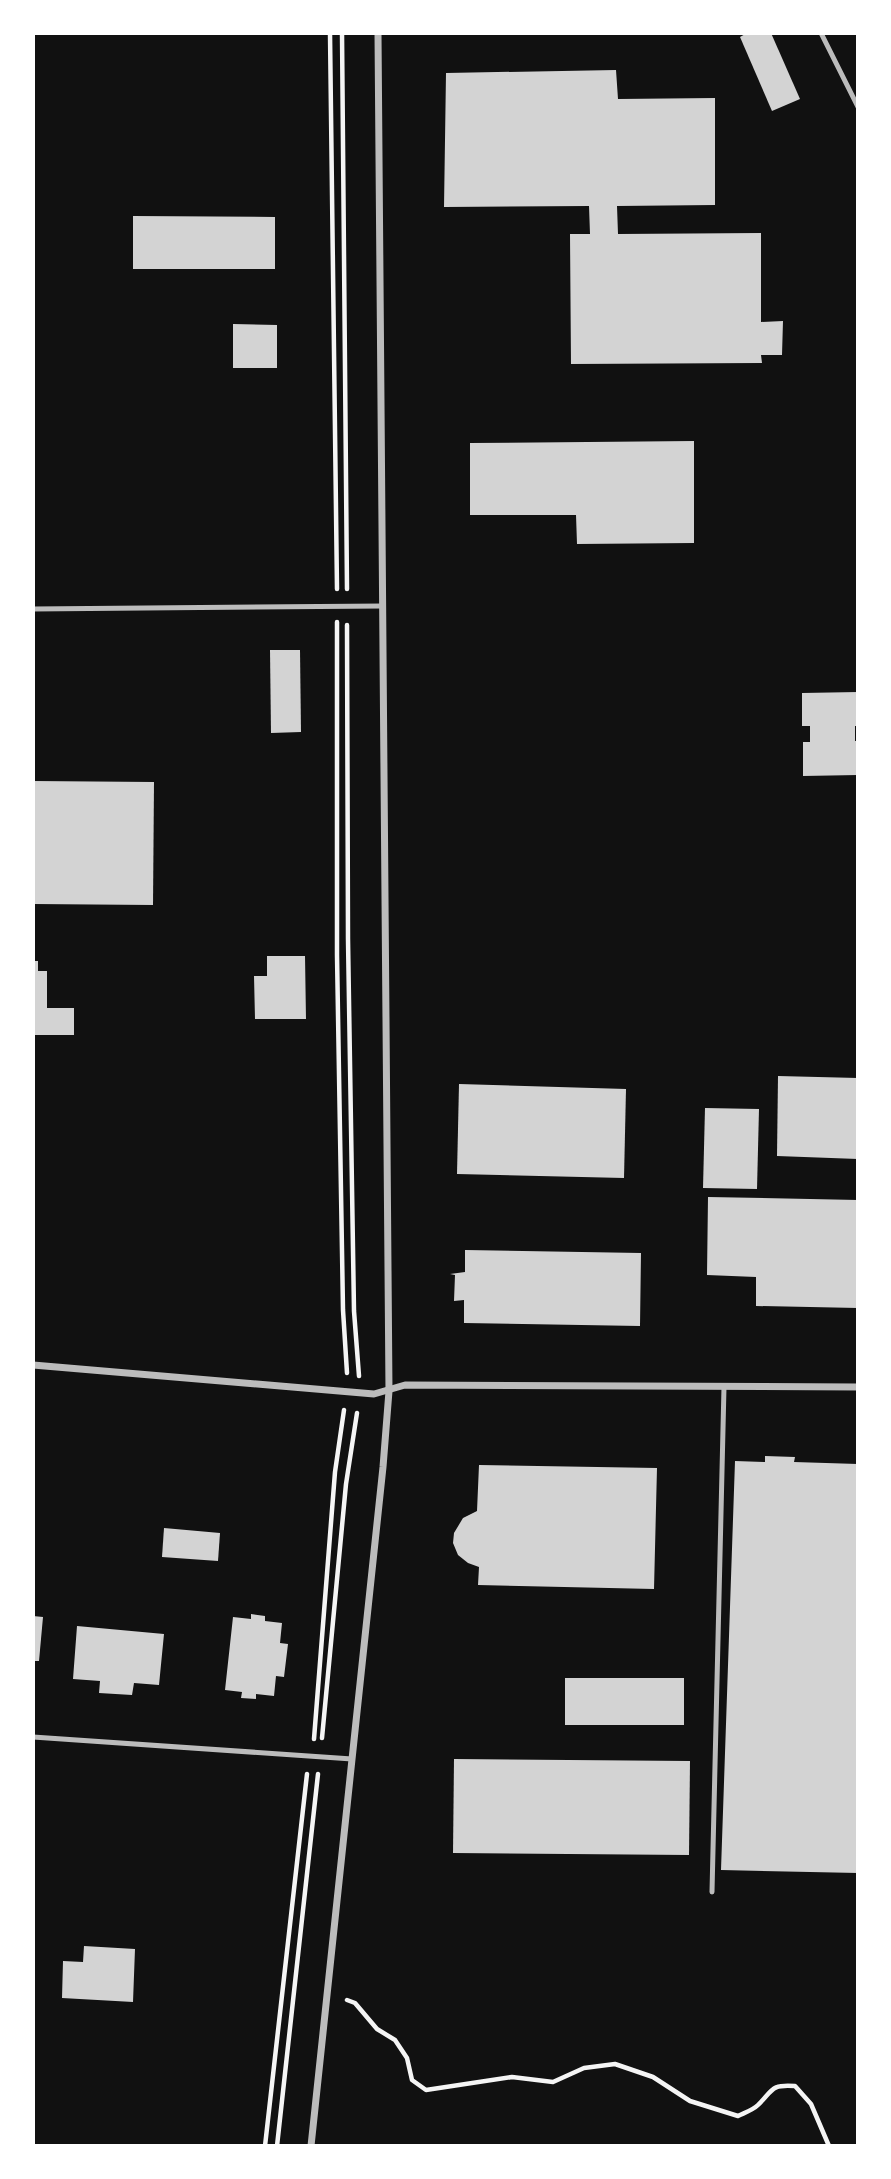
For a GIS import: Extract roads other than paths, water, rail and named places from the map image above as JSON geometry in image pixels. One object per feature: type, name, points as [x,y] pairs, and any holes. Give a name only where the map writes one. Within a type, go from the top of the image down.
[{"type":"street","points":[[310,2146],[389,1391],[378,33]]},
{"type":"street","points":[[33,1365],[358,1394],[374,1394],[405,1385],[858,1387]]},
{"type":"lane","points":[[821,33],[857,104]]},
{"type":"lane","points":[[33,609],[383,606]]},
{"type":"lane","points":[[712,1892],[724,1387]]},
{"type":"lane","points":[[33,1737],[352,1759]]}]
